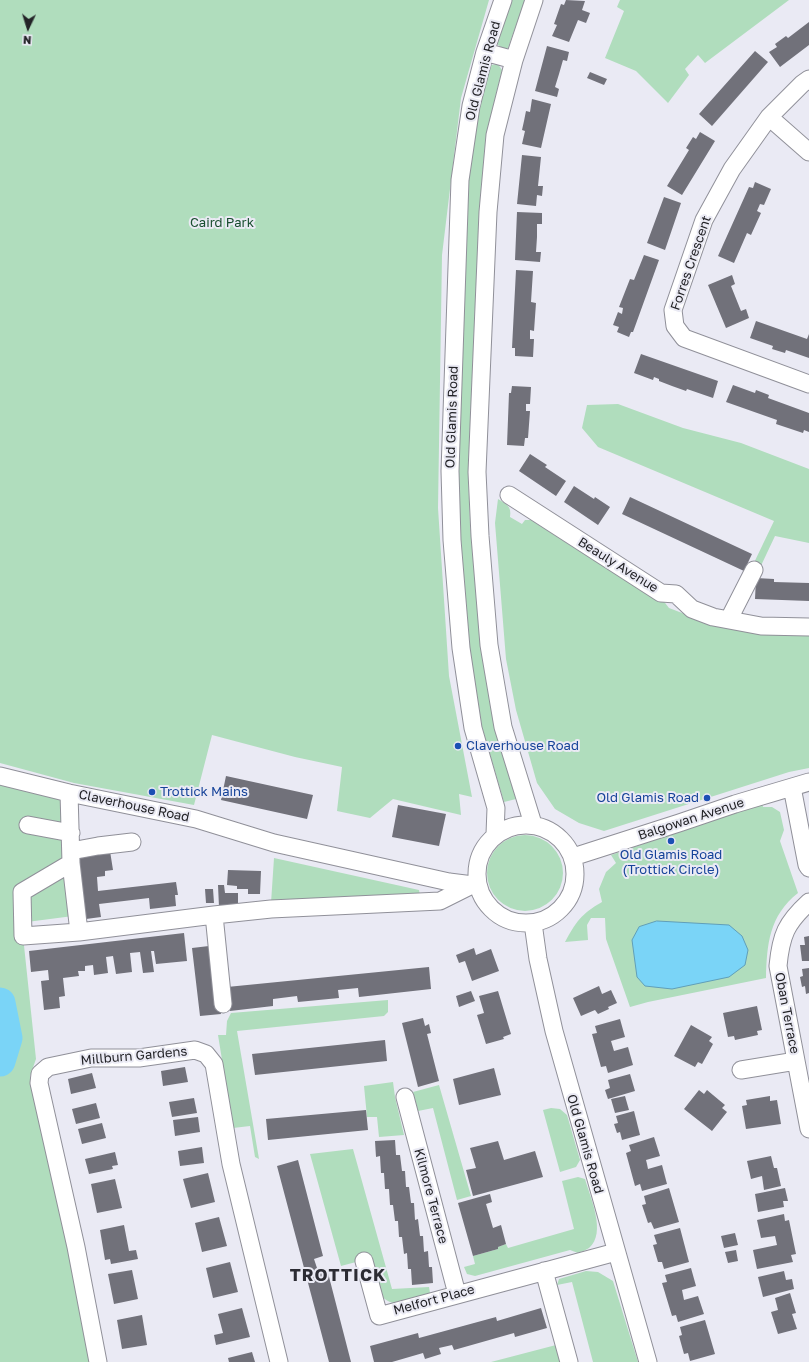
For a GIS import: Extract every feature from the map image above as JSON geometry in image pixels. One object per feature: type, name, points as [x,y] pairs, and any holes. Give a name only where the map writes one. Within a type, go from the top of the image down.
[{"type":"street","name":"Old Glamis Road","points":[[496,834],[496,808],[473,728],[461,648],[452,540],[450,472],[460,180],[471,106],[485,52],[503,0]]},
{"type":"street","name":"Old Glamis Road","points":[[533,824],[503,727],[489,645],[480,536],[477,472],[488,212],[495,136],[514,60],[534,0]]},
{"type":"street","points":[[485,52],[514,60]]},
{"type":"street","name":"Forres Crescent","points":[[809,78],[769,117],[732,170],[704,220],[672,310],[674,326],[684,338],[809,384]]},
{"type":"street","points":[[769,117],[809,152]]},
{"type":"street","name":"Beauly Avenue","points":[[509,495],[521,512],[661,593],[676,594],[692,609],[713,617],[761,626],[809,627]]},
{"type":"street","points":[[729,619],[754,570]]},
{"type":"street","name":"Claverhouse Road","points":[[0,776],[69,793],[196,819],[274,843],[449,882],[475,885]]},
{"type":"street","name":"Balgowan Avenue","points":[[573,857],[679,824],[735,804],[809,782]]},
{"type":"street","points":[[792,787],[809,868]]},
{"type":"street","points":[[69,793],[71,857],[79,932]]},
{"type":"street","points":[[533,824],[549,829],[564,841],[573,857],[576,874],[573,891],[564,906],[551,917],[533,923],[515,922],[500,916],[488,906],[482,897],[475,885],[479,857],[486,845],[496,834],[513,826],[533,824]]},
{"type":"street","points":[[28,825],[71,833]]},
{"type":"street","points":[[132,842],[98,846],[71,857],[22,892],[23,936],[79,932],[214,914],[271,909],[440,901],[475,885]]},
{"type":"street","name":"Oban Terrace","points":[[809,902],[796,914],[785,930],[780,947],[778,966],[809,1129]]},
{"type":"street","points":[[214,914],[223,1004]]},
{"type":"street","name":"Old Glamis Road","points":[[533,923],[538,959],[554,1031],[648,1362]]},
{"type":"street","name":"Millburn Gardens","points":[[98,1362],[76,1247],[39,1083],[40,1074],[48,1068],[91,1058],[139,1058],[195,1050],[206,1054],[214,1064],[231,1164],[279,1362]]},
{"type":"street","name":"Oban Terrace","points":[[741,1070],[796,1061]]},
{"type":"street","name":"Kilmore Terrace","points":[[405,1097],[457,1294]]},
{"type":"street","name":"Melfort Place","points":[[364,1261],[379,1316],[616,1252]]},
{"type":"street","points":[[544,1271],[569,1362]]},
{"type":"green space","name":"Caird Park","points":[[0,0],[489,0],[461,98],[442,255],[438,508],[449,676],[472,797],[459,794],[461,815],[393,799],[370,818],[337,811],[342,767],[295,757],[212,735],[194,805],[74,783],[0,763]]},
{"type":"green space","points":[[511,0],[525,0],[508,48],[502,48],[497,44]]},
{"type":"green space","points":[[620,0],[789,0],[705,63],[698,55],[685,69],[689,75],[668,103],[636,71],[605,58],[624,11],[617,7]]},
{"type":"green space","points":[[498,64],[502,70],[486,135],[479,213],[468,472],[470,524],[481,649],[494,725],[516,799],[504,802],[482,727],[470,649],[458,505],[468,179],[479,107],[491,65]]},
{"type":"green space","points":[[618,404],[683,428],[741,443],[809,469],[809,543],[775,536],[758,572],[751,569],[774,521],[598,447],[582,428],[587,405]]},
{"type":"green space","points":[[498,499],[509,508],[510,517],[522,524],[525,520],[531,520],[579,551],[585,550],[662,599],[669,608],[711,624],[809,633],[809,768],[789,772],[604,831],[579,823],[555,809],[537,783],[516,710],[506,659],[495,523]]},
{"type":"green space","points":[[0,776],[69,793],[71,863],[22,892],[23,936],[36,1059],[30,1076],[69,1249],[89,1362],[0,1362]]},
{"type":"green space","points":[[762,803],[763,807],[772,807],[780,812],[784,830],[780,841],[798,893],[788,902],[775,921],[767,954],[766,978],[630,1007],[606,939],[605,918],[591,918],[587,925],[588,940],[565,942],[572,929],[580,919],[589,910],[602,902],[599,889],[606,872],[616,863],[611,855]]},
{"type":"green space","points":[[525,835],[539,838],[552,846],[560,859],[563,873],[560,887],[552,900],[539,908],[525,911],[511,908],[498,900],[490,887],[487,873],[490,859],[498,846],[511,838]]},
{"type":"green space","points":[[274,858],[419,890],[420,896],[271,903]]},
{"type":"green space","points":[[68,871],[73,916],[27,922],[25,898]]},
{"type":"green space","points":[[388,1000],[388,1012],[384,1016],[237,1031],[259,1159],[255,1157],[250,1126],[233,1128],[218,1035],[226,1035],[227,1021],[231,1013]]},
{"type":"green space","points":[[393,1082],[404,1135],[379,1137],[377,1117],[367,1117],[364,1086]]},
{"type":"green space","points":[[439,1085],[471,1196],[457,1200],[433,1108],[418,1111],[413,1092]]},
{"type":"green space","points":[[551,1108],[560,1109],[567,1115],[580,1160],[576,1167],[560,1172],[543,1110]]},
{"type":"green space","points":[[353,1149],[392,1289],[429,1287],[430,1293],[401,1302],[391,1303],[374,1288],[356,1262],[341,1266],[310,1154]]},
{"type":"green space","points":[[578,1177],[585,1179],[596,1215],[597,1233],[589,1248],[578,1253],[570,1250],[475,1276],[467,1274],[464,1267],[475,1264],[473,1256],[498,1249],[498,1247],[506,1244],[508,1248],[574,1229],[562,1181]]},
{"type":"green space","points":[[586,1271],[598,1272],[613,1281],[638,1362],[593,1362],[572,1282],[557,1285],[559,1279]]},
{"type":"green space","points":[[556,1345],[560,1362],[491,1362]]},
{"type":"water","points":[[657,921],[729,925],[742,936],[748,950],[745,965],[729,977],[672,989],[645,986],[637,977],[632,940],[639,927]]},
{"type":"building","points":[[566,0],[585,1],[582,10],[590,13],[586,23],[578,20],[569,42],[552,36],[557,25],[554,24],[561,4],[564,5]]},
{"type":"building","points":[[809,22],[809,45],[780,67],[769,52],[777,47],[775,44],[786,36],[788,38]]},
{"type":"building","points":[[547,46],[569,52],[567,61],[563,60],[555,87],[559,89],[557,97],[535,91]]},
{"type":"building","points":[[755,51],[768,62],[712,126],[699,114]]},
{"type":"building","points":[[590,72],[607,79],[604,85],[587,78]]},
{"type":"building","points":[[532,99],[551,104],[541,148],[522,144],[525,131],[522,130],[526,111],[530,112]]},
{"type":"building","points":[[700,132],[715,141],[682,195],[667,186],[689,150],[686,148],[693,137],[696,139]]},
{"type":"building","points":[[522,155],[541,157],[538,186],[543,186],[542,196],[537,195],[536,206],[517,204]]},
{"type":"building","points":[[755,182],[771,189],[764,205],[760,204],[757,211],[761,213],[751,235],[747,233],[734,263],[718,256],[749,187],[753,188]]},
{"type":"building","points":[[664,197],[681,203],[665,250],[647,243]]},
{"type":"building","points":[[517,212],[542,213],[542,224],[537,224],[536,252],[541,252],[540,262],[515,260]]},
{"type":"building","points":[[644,255],[659,260],[633,332],[631,332],[629,337],[617,332],[619,327],[613,325],[618,312],[622,314],[623,308],[619,307],[630,279],[634,280]]},
{"type":"building","points":[[516,270],[533,271],[531,302],[536,303],[534,331],[530,330],[530,339],[534,339],[533,357],[515,356],[515,348],[512,348]]},
{"type":"building","points":[[732,275],[735,284],[731,286],[741,311],[746,309],[749,318],[726,328],[708,285]]},
{"type":"building","points":[[756,321],[807,339],[809,334],[809,358],[786,350],[785,353],[772,349],[773,346],[750,338]]},
{"type":"building","points":[[641,354],[718,381],[713,398],[687,389],[686,391],[659,381],[659,379],[654,377],[653,380],[634,373]]},
{"type":"building","points":[[733,385],[755,393],[756,390],[769,395],[768,398],[809,413],[809,432],[804,430],[803,433],[776,424],[777,420],[726,402]]},
{"type":"building","points":[[512,386],[531,387],[530,404],[526,404],[526,411],[530,411],[528,438],[525,438],[524,446],[507,445],[509,393],[511,393]]},
{"type":"building","points":[[530,454],[547,465],[545,467],[566,481],[556,496],[519,471]]},
{"type":"building","points":[[574,486],[610,507],[598,525],[564,502]]},
{"type":"building","points":[[630,497],[752,554],[744,571],[622,514]]},
{"type":"building","points":[[756,578],[774,579],[774,582],[809,583],[809,601],[755,599]]},
{"type":"building","points":[[226,776],[313,795],[307,819],[221,800]]},
{"type":"building","points":[[398,805],[446,814],[439,846],[392,837]]},
{"type":"building","points":[[110,851],[113,870],[105,871],[105,876],[97,877],[98,891],[176,882],[178,895],[175,895],[176,906],[150,909],[149,898],[99,904],[101,917],[86,919],[78,855]]},
{"type":"building","points":[[228,870],[261,871],[260,894],[248,894],[248,889],[237,889],[237,886],[227,885]]},
{"type":"building","points":[[218,885],[224,885],[225,893],[238,893],[238,907],[219,907]]},
{"type":"building","points":[[205,889],[213,889],[214,903],[206,903]]},
{"type":"building","points":[[184,933],[187,961],[156,964],[154,951],[151,951],[154,972],[143,973],[140,952],[130,953],[132,972],[116,974],[113,956],[106,957],[108,973],[94,975],[93,965],[85,966],[85,971],[78,971],[79,976],[63,978],[65,996],[59,997],[60,1008],[44,1010],[41,981],[49,980],[48,970],[31,972],[29,951]]},
{"type":"building","points":[[809,936],[809,961],[802,961],[800,945],[805,945],[804,937]]},
{"type":"building","points":[[209,946],[221,1014],[200,1016],[192,948]]},
{"type":"building","points":[[474,948],[476,955],[491,949],[499,971],[472,981],[465,961],[459,963],[456,955]]},
{"type":"building","points":[[429,967],[431,989],[359,997],[358,988],[338,990],[339,998],[298,1002],[297,996],[273,999],[273,1006],[230,1011],[227,987]]},
{"type":"building","points":[[809,968],[809,993],[806,994],[805,986],[802,987],[800,977],[803,976],[802,969]]},
{"type":"building","points":[[599,986],[602,994],[611,990],[617,1003],[598,1014],[595,1010],[581,1016],[573,998]]},
{"type":"building","points":[[471,991],[475,1001],[459,1007],[456,996]]},
{"type":"building","points":[[498,991],[511,1034],[503,1037],[504,1039],[486,1044],[477,1015],[484,1013],[479,996]]},
{"type":"building","points":[[757,1006],[762,1030],[757,1031],[758,1035],[735,1040],[734,1036],[728,1037],[723,1013]]},
{"type":"building","points":[[423,1018],[425,1026],[429,1024],[431,1033],[427,1034],[439,1081],[418,1087],[402,1023]]},
{"type":"building","points":[[620,1019],[625,1037],[611,1041],[614,1051],[628,1047],[633,1065],[608,1073],[606,1066],[601,1067],[592,1034],[597,1033],[595,1026]]},
{"type":"building","points":[[691,1025],[712,1037],[709,1041],[713,1044],[702,1064],[698,1062],[695,1067],[674,1056]]},
{"type":"building","points":[[385,1040],[387,1061],[255,1075],[252,1054]]},
{"type":"building","points":[[185,1067],[188,1082],[163,1086],[161,1071]]},
{"type":"building","points":[[494,1068],[501,1095],[459,1105],[453,1079]]},
{"type":"building","points":[[92,1073],[96,1088],[71,1094],[68,1079]]},
{"type":"building","points":[[630,1074],[635,1091],[608,1099],[605,1090],[610,1088],[608,1080]]},
{"type":"building","points":[[699,1090],[704,1094],[707,1090],[725,1105],[722,1108],[727,1112],[712,1131],[684,1109]]},
{"type":"building","points":[[625,1096],[629,1110],[615,1113],[611,1099]]},
{"type":"building","points":[[770,1096],[770,1101],[777,1100],[781,1124],[746,1129],[742,1106],[747,1105],[746,1100]]},
{"type":"building","points":[[194,1098],[197,1113],[172,1117],[169,1102]]},
{"type":"building","points":[[96,1103],[100,1118],[76,1124],[72,1109]]},
{"type":"building","points":[[366,1110],[368,1130],[268,1140],[266,1119]]},
{"type":"building","points":[[634,1111],[640,1135],[622,1140],[620,1132],[617,1133],[614,1124],[618,1123],[616,1116]]},
{"type":"building","points":[[198,1117],[200,1132],[175,1136],[173,1120]]},
{"type":"building","points":[[102,1123],[106,1138],[82,1144],[78,1129]]},
{"type":"building","points":[[654,1137],[660,1156],[646,1160],[648,1169],[662,1165],[667,1184],[642,1191],[640,1184],[635,1186],[626,1153],[631,1151],[629,1145]]},
{"type":"building","points":[[395,1140],[396,1155],[400,1155],[402,1171],[405,1171],[406,1187],[409,1187],[411,1203],[414,1203],[415,1220],[418,1219],[420,1236],[423,1236],[424,1252],[428,1251],[429,1267],[432,1267],[433,1283],[412,1285],[411,1269],[408,1269],[407,1253],[404,1254],[402,1237],[399,1237],[398,1221],[395,1221],[393,1205],[390,1205],[389,1189],[385,1189],[384,1173],[381,1173],[380,1156],[376,1157],[375,1141]]},
{"type":"building","points":[[498,1141],[504,1160],[535,1151],[543,1177],[473,1196],[466,1170],[476,1168],[470,1148]]},
{"type":"building","points":[[202,1147],[204,1163],[180,1166],[178,1151]]},
{"type":"building","points":[[115,1152],[118,1165],[112,1166],[113,1169],[89,1174],[85,1159]]},
{"type":"building","points":[[771,1156],[774,1168],[777,1168],[781,1186],[764,1190],[762,1176],[751,1179],[747,1161]]},
{"type":"building","points":[[298,1160],[323,1256],[314,1259],[318,1271],[327,1269],[351,1362],[329,1362],[277,1166]]},
{"type":"building","points":[[208,1173],[215,1202],[191,1208],[183,1179]]},
{"type":"building","points":[[115,1179],[122,1208],[97,1213],[91,1184]]},
{"type":"building","points":[[669,1188],[679,1222],[654,1229],[651,1222],[648,1223],[642,1205],[646,1204],[644,1196]]},
{"type":"building","points":[[785,1188],[788,1201],[783,1201],[784,1207],[758,1212],[755,1194]]},
{"type":"building","points":[[490,1194],[492,1202],[486,1204],[493,1228],[501,1225],[506,1244],[498,1247],[498,1249],[473,1256],[458,1203]]},
{"type":"building","points":[[784,1214],[785,1221],[789,1220],[796,1254],[791,1255],[793,1262],[757,1269],[753,1250],[777,1245],[775,1236],[761,1238],[757,1220]]},
{"type":"building","points":[[219,1217],[227,1246],[202,1252],[195,1223]]},
{"type":"building","points":[[124,1225],[129,1251],[136,1250],[138,1259],[111,1264],[110,1259],[105,1260],[100,1230]]},
{"type":"building","points":[[680,1228],[689,1262],[664,1269],[662,1262],[658,1262],[653,1245],[657,1244],[654,1235]]},
{"type":"building","points":[[735,1233],[738,1245],[724,1248],[721,1236]]},
{"type":"building","points":[[736,1250],[738,1261],[728,1263],[725,1252]]},
{"type":"building","points":[[230,1262],[238,1292],[213,1298],[206,1268]]},
{"type":"building","points":[[691,1268],[696,1286],[682,1290],[684,1300],[698,1296],[704,1314],[678,1322],[676,1315],[672,1316],[662,1283],[667,1282],[665,1275]]},
{"type":"building","points":[[132,1270],[138,1299],[114,1304],[108,1274]]},
{"type":"building","points":[[784,1271],[786,1280],[792,1279],[794,1289],[763,1297],[758,1277]]},
{"type":"building","points":[[790,1293],[796,1313],[792,1314],[797,1329],[778,1334],[771,1312],[778,1310],[775,1298]]},
{"type":"building","points":[[242,1308],[250,1337],[216,1345],[214,1335],[223,1333],[218,1314]]},
{"type":"building","points":[[541,1308],[547,1328],[515,1337],[514,1333],[454,1350],[452,1345],[439,1348],[441,1354],[425,1359],[423,1353],[392,1362],[374,1362],[370,1346],[418,1333],[419,1338],[496,1317],[497,1321]]},
{"type":"building","points":[[142,1315],[147,1345],[122,1349],[117,1320]]},
{"type":"building","points":[[705,1320],[715,1354],[690,1361],[688,1353],[684,1354],[679,1336],[682,1335],[680,1327]]},
{"type":"building","points":[[252,1352],[255,1362],[229,1362],[228,1358]]},
{"type":"waterway","points":[[0,1003],[7,1038],[0,1061]]},
{"type":"place","name":"Claverhouse Road","points":[[458,746]]},
{"type":"place","name":"Trottick Mains","points":[[152,792]]},
{"type":"place","name":"Old Glamis Road","points":[[707,798]]},
{"type":"place","name":"Old Glamis Road (Trottick Circle)","points":[[671,841]]},
{"type":"district","name":"TROTTICK","points":[[338,1276]]}]
